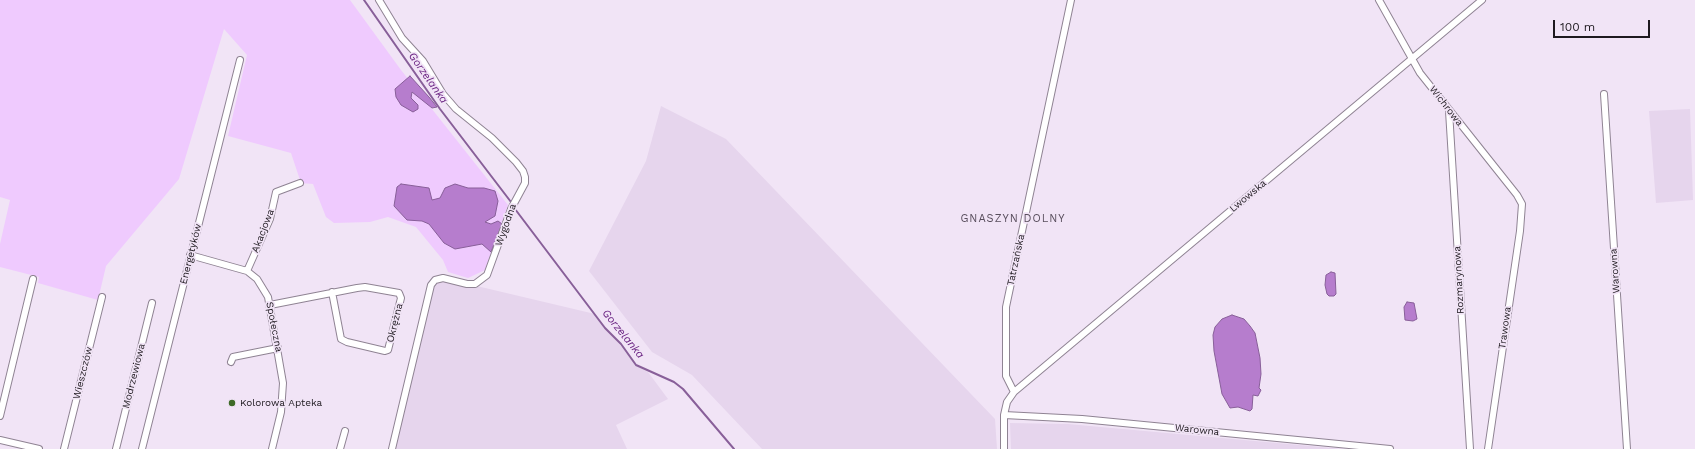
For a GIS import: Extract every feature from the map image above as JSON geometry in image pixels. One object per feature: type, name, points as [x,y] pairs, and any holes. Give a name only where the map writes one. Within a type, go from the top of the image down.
[{"type":"street","name":"Wygodna","points":[[379,0],[402,38],[423,61],[443,94],[456,109],[492,138],[516,162],[523,171],[525,177],[525,183],[511,210],[487,274],[475,284],[467,284],[443,278],[434,280],[431,285],[392,449]]},
{"type":"street","name":"Tatrzańska","points":[[1014,392],[1006,376],[1006,307],[1071,0]]},
{"type":"street","name":"Wichrowa","points":[[1379,0],[1411,60],[1449,111],[1517,195],[1522,206]]},
{"type":"street","name":"Lwowska","points":[[1014,392],[1482,0]]},
{"type":"street","name":"Energetyków","points":[[142,449],[240,60]]},
{"type":"street","name":"Warowna","points":[[1604,94],[1627,449]]},
{"type":"street","name":"Rozmarynowa","points":[[1449,111],[1470,449]]},
{"type":"street","name":"Akacjowa","points":[[248,271],[270,219],[276,192],[300,183]]},
{"type":"street","name":"Trawowa","points":[[1488,449],[1520,232],[1522,206]]},
{"type":"street","points":[[190,256],[248,271]]},
{"type":"street","name":"Społeczna","points":[[248,271],[263,287],[270,305],[282,372],[283,396],[281,412],[272,449]]},
{"type":"street","points":[[0,416],[33,279]]},
{"type":"street","name":"Okrężna","points":[[270,305],[332,292],[365,287],[401,294],[388,350],[385,351],[347,342],[341,339],[332,292]]},
{"type":"street","name":"Wieszczów","points":[[64,449],[102,297]]},
{"type":"street","name":"Modrzewiowa","points":[[116,449],[152,303]]},
{"type":"street","points":[[231,362],[233,357],[278,348]]},
{"type":"street","points":[[1004,449],[1004,415],[1007,402],[1014,392]]},
{"type":"street","name":"Warowna","points":[[1004,415],[1082,419],[1390,449]]},
{"type":"street","points":[[340,449],[344,431]]},
{"type":"street","points":[[0,440],[39,449]]},
{"type":"shaded area","points":[[0,0],[350,0],[401,70],[508,205],[485,270],[468,278],[448,272],[443,260],[416,227],[388,217],[370,222],[334,223],[326,217],[313,184],[301,183],[291,153],[228,136],[247,55],[224,29],[179,179],[106,266],[98,300],[38,283],[39,277],[0,267],[0,244],[10,200],[0,197]]},
{"type":"shaded area","points":[[410,76],[437,107],[432,108],[412,92],[411,98],[418,105],[418,109],[413,112],[401,105],[396,97],[395,89]]},
{"type":"shaded area","points":[[661,106],[726,139],[995,419],[997,449],[762,449],[692,375],[652,352],[589,271],[646,161]]},
{"type":"shaded area","points":[[1690,109],[1693,200],[1656,203],[1649,111]]},
{"type":"shaded area","points":[[401,184],[429,188],[432,200],[440,198],[445,188],[455,184],[468,188],[484,188],[495,191],[498,201],[495,216],[485,222],[491,224],[498,221],[502,224],[491,252],[482,244],[455,249],[444,243],[429,224],[422,221],[407,220],[394,206],[397,187]]},
{"type":"shaded area","points":[[1331,272],[1335,273],[1336,294],[1334,296],[1329,296],[1327,294],[1325,285],[1326,275]]},
{"type":"shaded area","points":[[443,278],[595,314],[636,365],[648,372],[668,399],[616,425],[627,449],[392,449],[431,285]]},
{"type":"shaded area","points":[[1407,302],[1414,303],[1417,319],[1413,321],[1405,320],[1404,307]]},
{"type":"shaded area","points":[[1232,315],[1244,319],[1255,333],[1260,358],[1261,374],[1259,388],[1261,390],[1258,396],[1253,395],[1252,409],[1250,411],[1238,407],[1230,408],[1222,394],[1214,351],[1213,335],[1215,327],[1222,319]]},
{"type":"shaded area","points":[[1010,423],[1068,424],[1343,449],[1011,449]]},
{"type":"waterway","name":"Gorzelanka","points":[[364,0],[440,109],[511,202]]},
{"type":"waterway","name":"Gorzelanka","points":[[515,209],[605,328],[621,344],[636,365],[674,382],[683,389],[734,449]]},
{"type":"place","name":"Kolorowa Apteka","points":[[232,403]]},
{"type":"district","name":"GNASZYN DOLNY","points":[[1013,219]]}]
